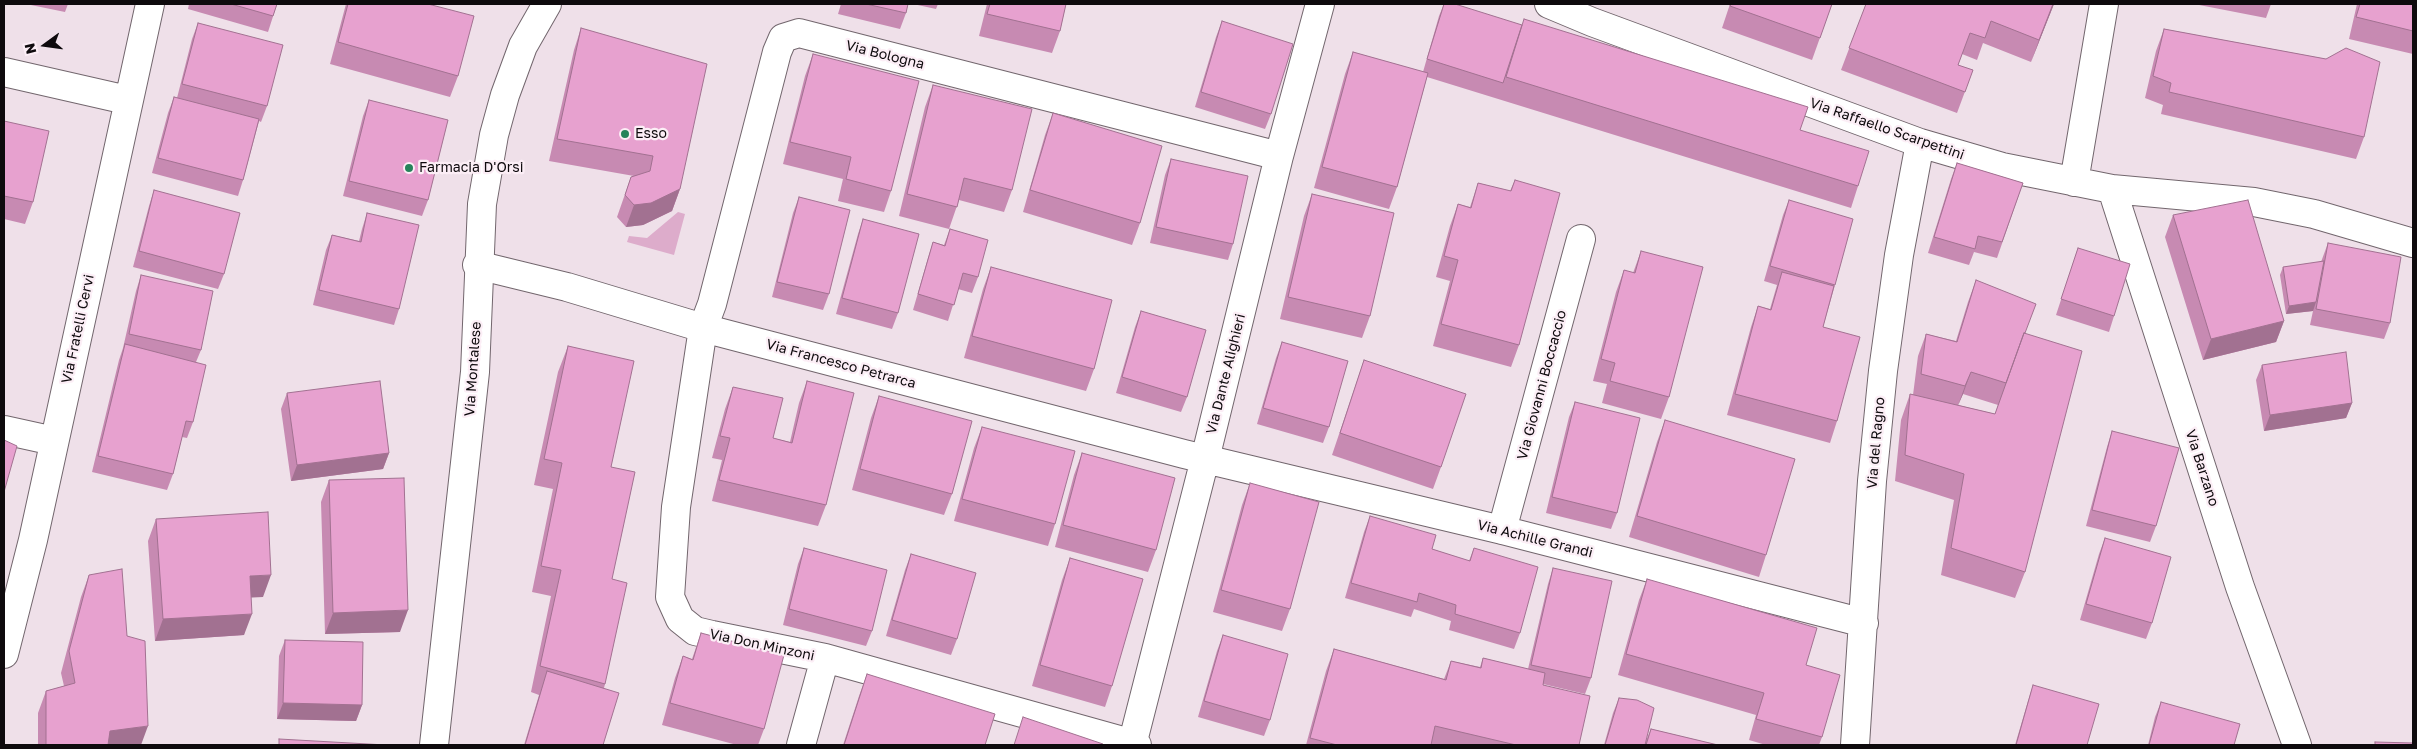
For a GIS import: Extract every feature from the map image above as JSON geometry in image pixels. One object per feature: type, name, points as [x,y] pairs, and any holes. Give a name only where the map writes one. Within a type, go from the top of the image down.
[{"type":"street","name":"Via Fratelli Cervi","points":[[4,654],[32,540],[150,4]]},
{"type":"street","name":"Via Montalese","points":[[434,745],[475,372],[482,204],[501,111],[523,46],[547,4]]},
{"type":"street","name":"Via Dante Alighieri","points":[[1134,745],[1279,156],[1320,4]]},
{"type":"street","name":"Via Raffaello Scarpettini","points":[[1549,4],[1596,13],[1920,143],[2002,166],[2112,189],[2254,202],[2314,214],[2413,243]]},
{"type":"street","points":[[2074,182],[2104,4]]},
{"type":"street","name":"Via Bologna","points":[[703,328],[712,304],[777,52],[783,38],[800,33],[1279,156]]},
{"type":"street","points":[[4,72],[128,100]]},
{"type":"street","name":"Via del Ragno","points":[[1855,745],[1872,481],[1883,371],[1899,256],[1920,143]]},
{"type":"street","name":"Via Barzano","points":[[2112,189],[2240,587],[2297,745]]},
{"type":"street","name":"Via Giovanni Boccaccio","points":[[1502,530],[1581,239]]},
{"type":"street","name":"Via Francesco Petrarca","points":[[478,265],[567,287],[703,328],[1205,459]]},
{"type":"street","name":"Via Don Minzoni","points":[[703,328],[676,507],[670,597],[680,619],[695,631],[825,658],[1134,745]]},
{"type":"street","points":[[4,430],[54,441]]},
{"type":"street","name":"Via Achille Grandi","points":[[1205,459],[1502,530],[1864,623]]},
{"type":"street","points":[[801,745],[825,658]]},
{"type":"shaded area","points":[[678,212],[685,214],[674,255],[627,242],[629,236],[647,238]]},
{"type":"building","points":[[231,4],[277,4],[273,16]]},
{"type":"building","points":[[348,4],[428,4],[474,16],[458,76],[338,42]]},
{"type":"building","points":[[866,4],[908,4],[906,13]]},
{"type":"building","points":[[990,4],[1066,4],[1060,31],[987,14]]},
{"type":"building","points":[[1444,4],[1455,4],[1522,25],[1503,83],[1427,59]]},
{"type":"building","points":[[1731,4],[1832,4],[1820,38],[1730,6]]},
{"type":"building","points":[[1866,4],[2053,4],[2039,40],[1991,21],[1985,38],[1970,33],[1958,65],[1973,70],[1965,92],[1849,48]]},
{"type":"building","points":[[2360,4],[2413,4],[2413,31],[2356,17]]},
{"type":"building","points":[[1524,19],[1808,107],[1800,130],[1869,151],[1858,186],[1506,77]]},
{"type":"building","points":[[1222,21],[1293,44],[1271,114],[1201,92]]},
{"type":"building","points":[[198,23],[283,45],[267,106],[182,84]]},
{"type":"building","points":[[581,28],[707,64],[680,189],[651,203],[634,205],[625,195],[631,177],[650,171],[653,156],[557,139]]},
{"type":"building","points":[[2164,29],[2326,59],[2346,48],[2380,62],[2364,137],[2169,92],[2171,83],[2153,76]]},
{"type":"building","points":[[1353,52],[1428,73],[1397,187],[1322,167]]},
{"type":"building","points":[[813,54],[919,81],[891,191],[846,179],[851,157],[790,142]]},
{"type":"building","points":[[933,85],[1032,109],[1012,190],[964,178],[957,207],[907,194]]},
{"type":"building","points":[[174,97],[259,119],[243,180],[158,158]]},
{"type":"building","points":[[369,100],[448,120],[428,200],[349,181]]},
{"type":"building","points":[[1053,113],[1162,146],[1140,223],[1030,190]]},
{"type":"building","points":[[4,121],[49,131],[33,202],[4,196]]},
{"type":"building","points":[[1171,159],[1248,176],[1233,244],[1156,227]]},
{"type":"building","points":[[1957,163],[2023,183],[2002,242],[1978,236],[1975,249],[1934,237]]},
{"type":"building","points":[[1515,180],[1560,193],[1519,345],[1441,324],[1458,260],[1444,256],[1458,204],[1471,208],[1478,183],[1511,191]]},
{"type":"building","points":[[154,190],[240,213],[224,274],[139,251]]},
{"type":"building","points":[[1312,194],[1394,213],[1370,316],[1288,297]]},
{"type":"building","points":[[799,197],[850,210],[829,294],[777,282]]},
{"type":"building","points":[[1789,200],[1853,219],[1835,285],[1770,266]]},
{"type":"building","points":[[2248,200],[2284,321],[2211,339],[2173,215]]},
{"type":"building","points":[[367,213],[419,225],[399,309],[319,290],[332,235],[361,242]]},
{"type":"building","points":[[863,219],[919,234],[898,313],[842,298]]},
{"type":"building","points":[[950,229],[988,240],[978,277],[963,273],[954,305],[918,294],[933,242],[945,246]]},
{"type":"building","points":[[2328,243],[2401,257],[2390,323],[2316,309]]},
{"type":"building","points":[[2078,248],[2130,264],[2114,316],[2061,299]]},
{"type":"building","points":[[1641,251],[1703,267],[1669,397],[1610,381],[1615,363],[1601,359],[1624,270],[1635,273]]},
{"type":"building","points":[[2324,261],[2316,302],[2289,306],[2283,267]]},
{"type":"building","points":[[991,267],[1112,300],[1094,369],[972,336]]},
{"type":"building","points":[[1782,272],[1834,286],[1823,327],[1860,337],[1837,421],[1735,394],[1758,306],[1771,310]]},
{"type":"building","points":[[141,275],[213,291],[201,350],[129,334]]},
{"type":"building","points":[[1976,280],[2036,304],[2006,383],[1971,372],[1965,386],[1921,374],[1926,334],[1957,342]]},
{"type":"building","points":[[1141,311],[1206,330],[1187,397],[1122,377]]},
{"type":"building","points":[[2024,333],[2082,351],[2025,572],[1951,548],[1964,474],[1905,455],[1910,394],[1995,414]]},
{"type":"building","points":[[1282,342],[1348,361],[1329,427],[1263,408]]},
{"type":"building","points":[[125,344],[206,365],[193,422],[186,421],[173,474],[98,456]]},
{"type":"building","points":[[568,346],[634,361],[611,467],[635,472],[612,579],[627,583],[605,684],[540,666],[561,570],[541,566],[562,463],[544,459]]},
{"type":"building","points":[[2346,352],[2352,403],[2270,415],[2262,365]]},
{"type":"building","points":[[1364,360],[1466,394],[1441,467],[1340,433]]},
{"type":"building","points":[[380,381],[389,453],[297,465],[287,393]]},
{"type":"building","points":[[807,381],[854,393],[826,505],[719,480],[730,438],[720,436],[733,387],[783,398],[773,438],[792,443]]},
{"type":"building","points":[[879,396],[972,421],[952,494],[860,469]]},
{"type":"building","points":[[1575,402],[1640,418],[1617,513],[1552,497]]},
{"type":"building","points":[[1665,420],[1795,459],[1766,555],[1637,516]]},
{"type":"building","points":[[982,427],[1075,451],[1055,524],[962,499]]},
{"type":"building","points":[[2112,431],[2179,448],[2156,526],[2092,510]]},
{"type":"building","points":[[4,440],[17,446],[4,492]]},
{"type":"building","points":[[1082,453],[1175,478],[1156,550],[1063,525]]},
{"type":"building","points":[[404,478],[408,610],[333,613],[329,480]]},
{"type":"building","points":[[1250,483],[1319,502],[1290,609],[1221,590]]},
{"type":"building","points":[[268,512],[271,575],[250,576],[252,614],[163,619],[156,519]]},
{"type":"building","points":[[1370,516],[1436,535],[1432,549],[1470,561],[1474,548],[1538,567],[1520,633],[1455,614],[1456,605],[1419,593],[1417,602],[1351,583]]},
{"type":"building","points":[[2105,538],[2171,557],[2152,623],[2086,604]]},
{"type":"building","points":[[804,548],[887,570],[872,631],[789,609]]},
{"type":"building","points":[[911,554],[976,573],[957,639],[892,620]]},
{"type":"building","points":[[1070,558],[1143,579],[1112,686],[1040,665]]},
{"type":"building","points":[[1553,568],[1612,581],[1591,678],[1531,665]]},
{"type":"building","points":[[122,569],[127,636],[145,641],[148,726],[110,731],[108,745],[46,745],[46,691],[75,683],[69,651],[89,575]]},
{"type":"building","points":[[1647,579],[1817,628],[1806,665],[1840,675],[1822,737],[1756,719],[1764,693],[1626,654]]},
{"type":"building","points":[[701,633],[784,655],[764,729],[670,703],[683,656],[693,660]]},
{"type":"building","points":[[1223,635],[1288,654],[1270,720],[1204,701]]},
{"type":"building","points":[[285,640],[363,642],[362,705],[283,703]]},
{"type":"building","points":[[1334,649],[1446,680],[1451,661],[1481,668],[1483,658],[1545,673],[1543,685],[1590,696],[1579,745],[1516,745],[1435,726],[1431,745],[1337,745],[1310,738]]},
{"type":"building","points":[[547,671],[619,693],[603,745],[525,745]]},
{"type":"building","points":[[867,674],[995,714],[985,745],[844,745]]},
{"type":"building","points":[[2033,685],[2099,704],[2087,745],[2016,745]]},
{"type":"building","points":[[1619,698],[1637,700],[1654,708],[1645,745],[1605,745]]},
{"type":"building","points":[[2161,702],[2240,724],[2234,745],[2149,745]]},
{"type":"building","points":[[1023,717],[1103,744],[1103,745],[1014,745]]},
{"type":"building","points":[[1651,729],[1718,745],[1646,745]]},
{"type":"building","points":[[279,739],[386,745],[279,745]]},
{"type":"building","points":[[2375,742],[2413,743],[2413,745],[2375,745]]},
{"type":"place","name":"Esso","points":[[625,134]]},
{"type":"place","name":"Farmacia D'Orsi","points":[[409,168]]}]
